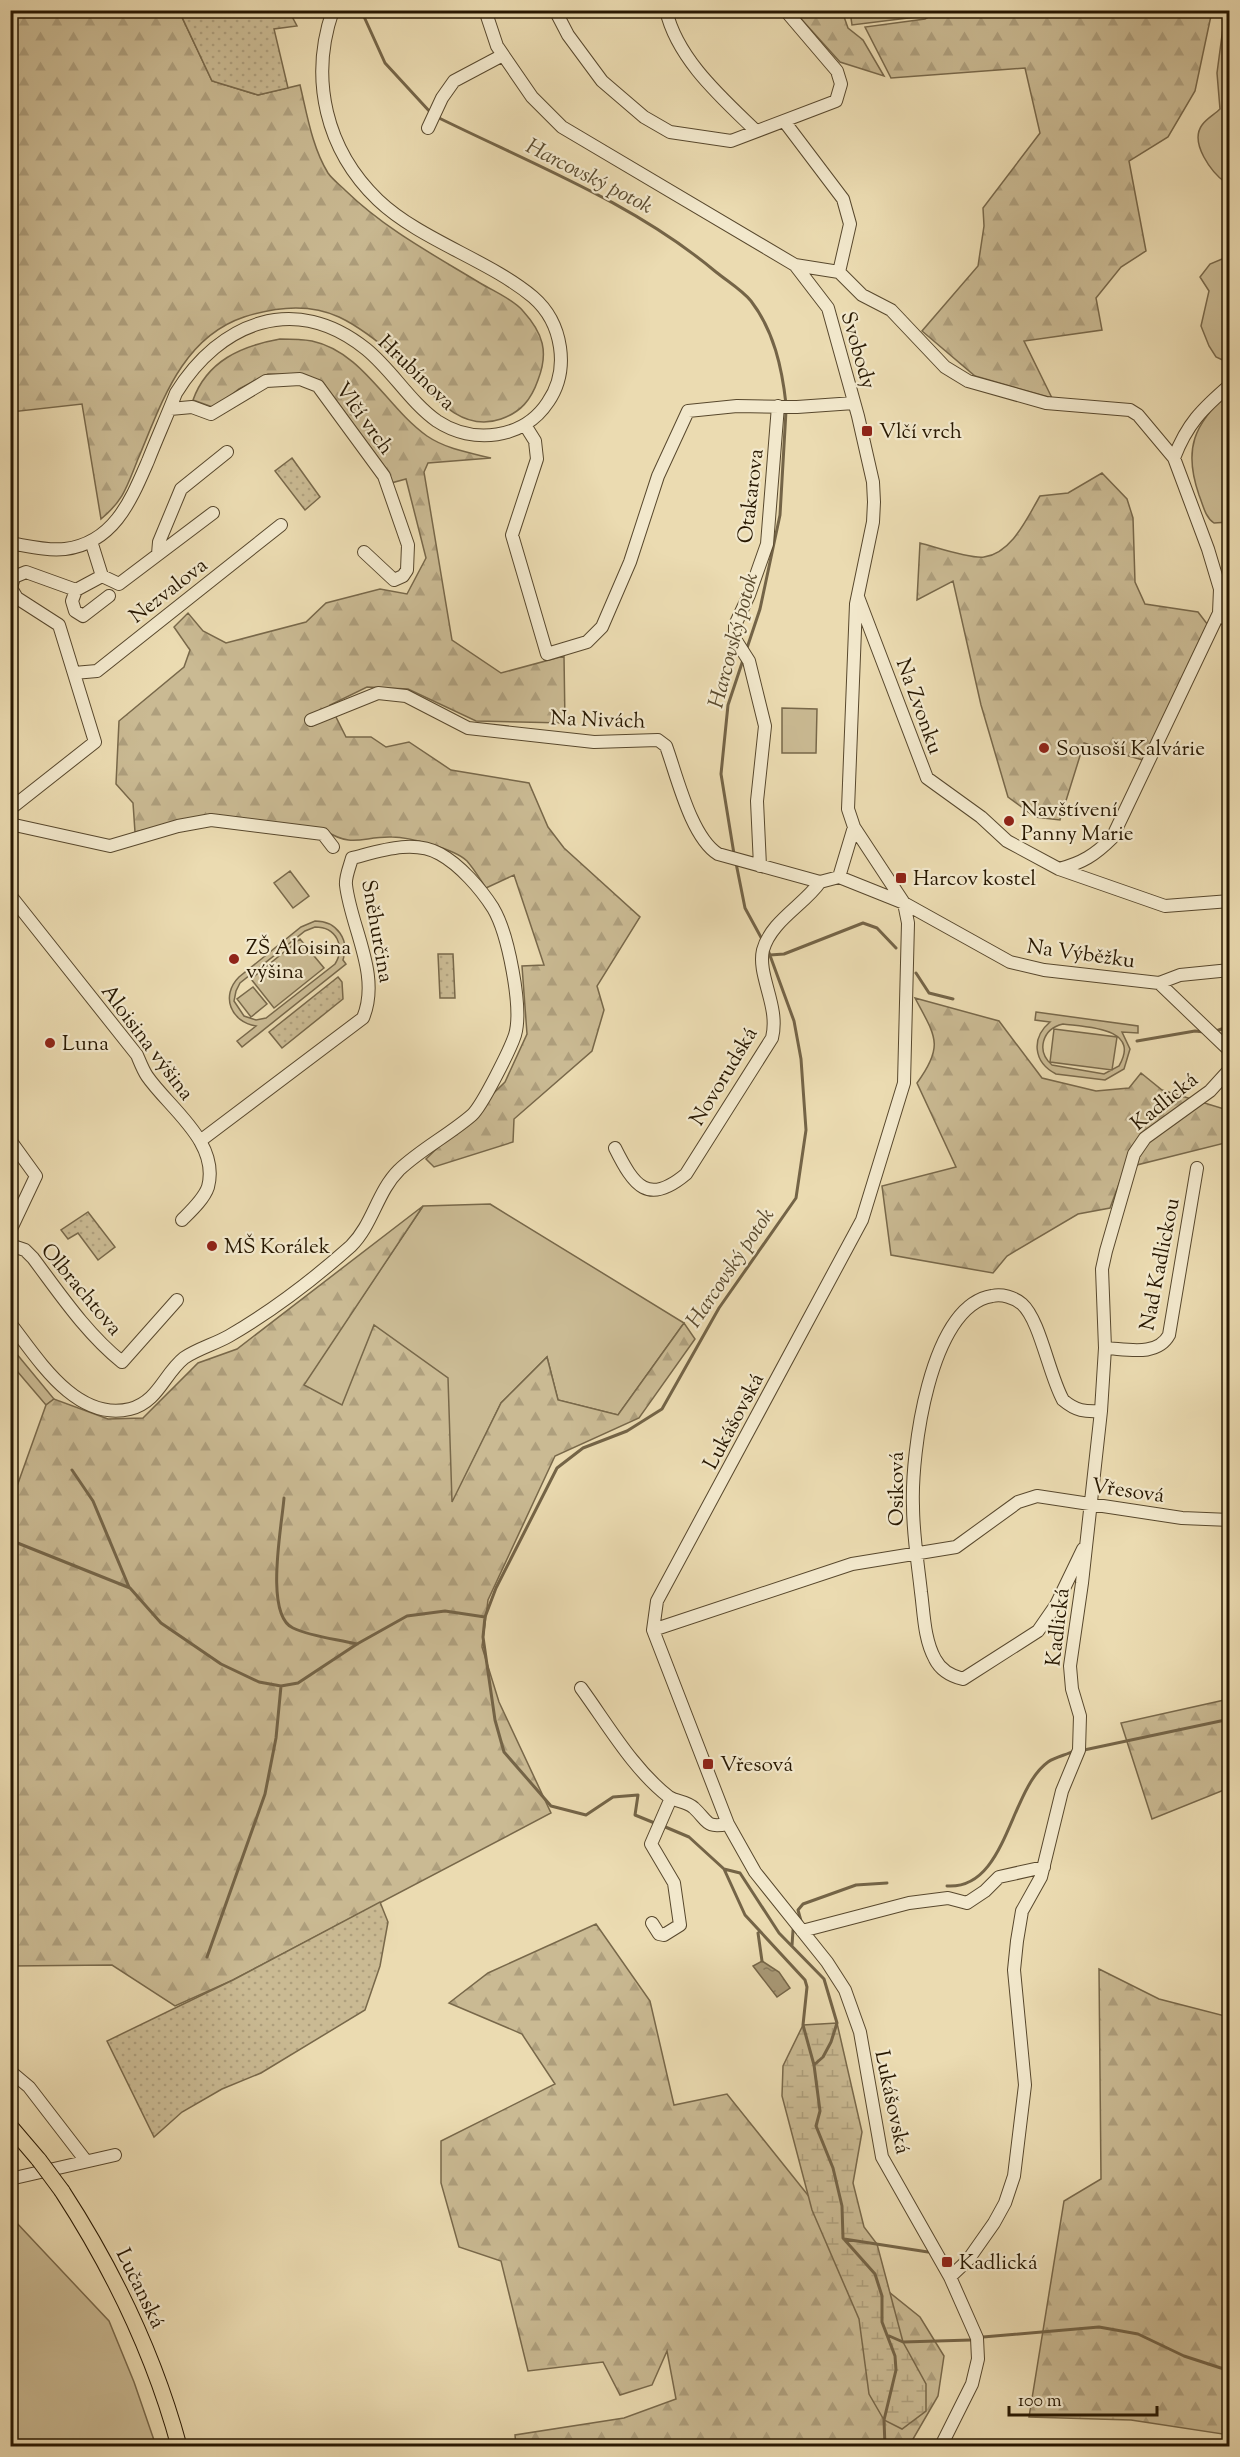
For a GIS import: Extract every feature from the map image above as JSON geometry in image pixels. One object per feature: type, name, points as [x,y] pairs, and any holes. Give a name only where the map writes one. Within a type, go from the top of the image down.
[{"type":"main road","name":"Lučanská","points":[[10,2126],[62,2191],[93,2239],[134,2319],[163,2391],[179,2446]]},
{"type":"street","name":"Hrubínova","points":[[10,543],[64,549],[91,541],[110,528],[126,511],[185,378],[211,349],[231,333],[255,322],[281,319],[322,325],[354,341],[387,369],[434,419],[447,427],[465,433],[495,436],[525,425],[546,406],[559,379],[561,352],[554,326],[548,315],[532,296],[399,216],[379,201],[348,166],[331,128],[322,88],[325,40],[333,10]]},
{"type":"street","name":"Svobody","points":[[485,10],[497,46],[532,97],[562,127],[795,265],[828,308],[873,482],[874,502],[873,522],[858,597],[847,795],[854,827],[904,903]]},
{"type":"street","points":[[555,10],[568,34],[602,81],[644,117],[670,132],[730,141],[836,101],[840,84],[837,71],[785,10]]},
{"type":"street","points":[[666,10],[693,66],[713,90],[756,131]]},
{"type":"street","points":[[429,126],[454,81],[504,55]]},
{"type":"street","points":[[784,121],[843,199],[850,224],[839,273]]},
{"type":"street","points":[[795,265],[839,273],[862,295],[891,310],[945,367],[968,381],[1046,403],[1130,410],[1138,415],[1174,458],[1208,549],[1220,589],[1219,613],[1112,838],[1095,855],[1080,864],[1059,869]]},
{"type":"street","name":"Vlčí vrch","points":[[170,409],[192,407],[211,414],[266,381],[300,379],[318,386],[384,476],[408,544],[407,570],[403,576],[394,579],[364,552]]},
{"type":"street","points":[[1174,458],[1184,433],[1200,411],[1230,385]]},
{"type":"street","points":[[525,425],[535,441],[537,459],[512,535],[546,654],[587,642],[602,627],[630,562],[658,476],[688,411],[737,406],[797,407],[854,403]]},
{"type":"street","name":"Otakarova","points":[[759,866],[758,801],[765,726],[749,661],[735,639],[735,625],[749,595],[766,544],[780,406]]},
{"type":"street","name":"Nezvalova","points":[[158,554],[159,542],[182,489],[227,452]]},
{"type":"street","name":"Nezvalova","points":[[102,576],[119,584],[213,513]]},
{"type":"street","name":"Nezvalova","points":[[74,673],[97,671],[281,525]]},
{"type":"street","points":[[10,809],[95,742],[58,625],[17,597],[11,588],[14,578],[26,572],[76,590],[102,576],[91,541]]},
{"type":"street","name":"Nezvalova","points":[[76,590],[72,601],[75,611],[83,616],[109,596]]},
{"type":"street","name":"Na Zvonku","points":[[858,597],[927,778],[981,817],[1007,841],[1059,869],[1165,906],[1230,901]]},
{"type":"street","points":[[1219,613],[1230,623]]},
{"type":"street","name":"Na Nivách","points":[[311,720],[378,693],[406,696],[468,728],[594,742],[658,740],[666,746],[699,833],[711,850],[759,866],[820,882]]},
{"type":"street","points":[[10,824],[110,846],[178,826],[211,820],[322,834],[333,847]]},
{"type":"street","name":"Svobody","points":[[839,877],[854,827]]},
{"type":"street","name":"Sněhurčina","points":[[10,1323],[67,1392],[87,1404],[110,1409],[130,1409],[151,1400],[183,1359],[229,1336],[284,1300],[364,1233],[389,1182],[399,1169],[474,1113],[515,1034],[516,997],[508,946],[493,909],[465,874],[440,853],[400,845],[352,858],[345,883],[363,950],[370,1002],[363,1018],[200,1140]]},
{"type":"street","points":[[820,882],[839,877],[904,903]]},
{"type":"street","name":"Novorudská","points":[[615,1148],[627,1172],[639,1187],[653,1191],[670,1187],[686,1174],[772,1038],[775,1026],[774,1008],[765,972],[763,951],[772,934],[820,882]]},
{"type":"street","name":"Aloisina výšina","points":[[10,895],[137,1055],[146,1074],[200,1140],[208,1159],[208,1187],[194,1208],[182,1220]]},
{"type":"street","name":"Na Výběžku","points":[[904,903],[1010,962],[1044,970],[1160,983],[1180,975],[1230,969]]},
{"type":"street","name":"Lukášovská","points":[[904,903],[909,934],[904,1083],[862,1220],[657,1601],[652,1630],[728,1824],[755,1872],[827,1962],[845,1990],[860,2032],[882,2157],[950,2277],[974,2330],[978,2359],[972,2384],[941,2446]]},
{"type":"street","points":[[1160,983],[1230,1051]]},
{"type":"street","name":"Kadlická","points":[[950,2277],[968,2260],[994,2223],[1005,2203],[1014,2176],[1025,2085],[1015,1956],[1022,1911],[1044,1867],[1062,1791],[1079,1750],[1080,1716],[1070,1666],[1101,1411],[1105,1348],[1102,1269],[1113,1218],[1134,1154],[1145,1138],[1210,1090],[1230,1069]]},
{"type":"street","points":[[10,1140],[36,1176],[10,1231]]},
{"type":"street","name":"Nad Kadlickou","points":[[1105,1348],[1149,1350],[1165,1342],[1169,1335],[1197,1168]]},
{"type":"street","name":"Olbrachtova","points":[[10,1245],[25,1250],[33,1258],[86,1327],[104,1348],[122,1362],[177,1300]]},
{"type":"street","name":"Osiková","points":[[1086,1541],[1056,1605],[1038,1631],[963,1679],[943,1670],[928,1644],[913,1506],[915,1443],[921,1414],[938,1359],[959,1317],[974,1303],[986,1297],[998,1295],[1014,1299],[1022,1304],[1033,1321],[1063,1400],[1072,1408],[1083,1412],[1101,1411]]},
{"type":"street","name":"Vřesová","points":[[652,1630],[852,1564],[956,1546],[1018,1502],[1037,1496],[1182,1518],[1230,1520]]},
{"type":"street","points":[[581,1688],[634,1761],[671,1798],[695,1808],[707,1823],[714,1826],[728,1824]]},
{"type":"street","points":[[652,1923],[659,1934],[664,1935],[680,1925],[675,1883],[651,1844],[653,1834],[671,1798]]},
{"type":"street","points":[[802,1931],[909,1903],[948,1898],[966,1903],[985,1891],[999,1877],[1044,1867]]},
{"type":"street","points":[[10,2071],[29,2087],[86,2161]]},
{"type":"street","points":[[10,2179],[115,2155]]},
{"type":"green space","points":[[10,11],[179,11],[212,81],[258,95],[300,85],[314,141],[322,163],[332,178],[361,205],[393,229],[508,299],[530,319],[542,343],[543,360],[535,387],[528,399],[520,409],[501,419],[485,422],[469,420],[443,404],[377,341],[339,317],[316,310],[292,308],[244,317],[222,327],[204,340],[189,357],[165,396],[124,492],[101,519],[82,404],[11,412]]},
{"type":"green space","points":[[196,11],[289,11],[297,26],[274,29],[288,88],[258,95],[212,81],[181,15]]},
{"type":"green space","points":[[794,11],[842,11],[848,28],[863,40],[884,76],[840,62]]},
{"type":"green space","points":[[850,11],[924,11],[924,16],[852,25]]},
{"type":"green space","points":[[939,11],[1212,11],[1195,91],[1168,137],[1129,161],[1146,251],[1121,267],[1096,298],[1102,330],[1024,341],[1052,398],[975,376],[922,331],[978,266],[984,226],[983,208],[1040,133],[1025,68],[891,78],[865,27],[925,19]]},
{"type":"green space","points":[[1219,11],[1230,11],[1229,228],[1224,209],[1226,183],[1209,165],[1198,140],[1202,125],[1220,109],[1217,73],[1224,20]]},
{"type":"green space","points":[[1229,259],[1229,363],[1216,357],[1201,326],[1209,291],[1200,277],[1210,264]]},
{"type":"green space","points":[[280,339],[300,339],[330,347],[360,369],[399,411],[427,436],[450,447],[491,458],[428,463],[424,472],[452,640],[501,673],[564,656],[565,723],[476,721],[408,689],[367,687],[330,705],[346,737],[371,737],[386,747],[409,742],[451,770],[529,783],[548,827],[564,848],[640,917],[597,986],[604,1010],[592,1051],[514,1119],[513,1142],[434,1167],[426,1159],[505,1082],[527,1034],[522,966],[544,965],[514,875],[486,888],[467,861],[453,852],[420,841],[392,837],[343,839],[324,830],[213,815],[135,832],[133,803],[116,784],[119,721],[184,667],[190,650],[174,627],[188,613],[203,631],[226,643],[306,622],[326,603],[380,589],[407,594],[426,558],[406,479],[391,483],[387,470],[324,384],[300,375],[268,374],[239,389],[215,408],[193,400],[199,386],[216,365],[239,351]]},
{"type":"green space","points":[[1229,392],[1229,522],[1214,523],[1206,514],[1194,479],[1192,451],[1195,438],[1207,415]]},
{"type":"green space","points":[[292,458],[320,497],[305,510],[275,471]]},
{"type":"green space","points":[[1102,473],[1127,499],[1133,518],[1135,582],[1145,604],[1198,612],[1208,625],[1143,760],[1084,743],[1060,820],[1035,817],[1008,797],[981,705],[953,581],[917,600],[920,543],[970,556],[984,557],[994,554],[1011,542],[1040,496],[1068,493]]},
{"type":"green space","points":[[782,708],[817,709],[816,753],[782,753]]},
{"type":"green space","points":[[290,871],[309,896],[293,908],[274,883]]},
{"type":"green space","points":[[315,921],[330,924],[335,928],[345,945],[343,960],[346,964],[242,1047],[237,1041],[256,1026],[240,1019],[231,1007],[229,1000],[233,984],[301,927]],"holes":[[[315,927],[329,930],[339,944],[335,964],[266,1018],[256,1020],[244,1016],[234,1001],[240,983],[305,931]]]},
{"type":"green space","points":[[300,939],[324,968],[274,1008],[251,979]]},
{"type":"green space","points":[[438,954],[453,954],[455,998],[440,998]]},
{"type":"green space","points":[[338,977],[342,982],[343,999],[282,1048],[269,1032]]},
{"type":"green space","points":[[253,987],[267,1004],[251,1017],[237,999]]},
{"type":"green space","points":[[915,998],[999,1021],[1042,1078],[1096,1091],[1129,1088],[1141,1073],[1162,1090],[1224,1109],[1229,1106],[1229,1142],[1125,1168],[1110,1208],[1078,1214],[1007,1256],[993,1273],[891,1255],[882,1186],[956,1167],[917,1083],[931,1059],[934,1040],[928,1022]]},
{"type":"green space","points":[[1036,1012],[1138,1026],[1138,1033],[1122,1032],[1130,1049],[1124,1069],[1105,1080],[1056,1074],[1043,1063],[1037,1050],[1040,1035],[1050,1022],[1035,1020]],"holes":[[[1063,1024],[1096,1028],[1117,1036],[1123,1043],[1124,1053],[1119,1066],[1104,1074],[1052,1065],[1044,1053],[1044,1041],[1050,1031]]]},
{"type":"green space","points":[[1054,1029],[1117,1037],[1112,1070],[1050,1062]]},
{"type":"green space","points":[[490,1204],[684,1323],[618,1415],[558,1400],[547,1357],[501,1403],[452,1504],[342,1406],[303,1385],[423,1206]]},
{"type":"green space","points":[[423,1206],[304,1385],[342,1405],[374,1325],[448,1378],[452,1502],[501,1403],[547,1357],[558,1400],[618,1415],[684,1323],[695,1339],[639,1418],[555,1456],[488,1600],[482,1647],[499,1702],[551,1813],[233,1980],[175,2006],[112,1965],[11,1966],[11,1503],[46,1405],[54,1399],[108,1419],[143,1418],[198,1363],[237,1349]]},
{"type":"green space","points":[[88,1212],[115,1247],[98,1260],[78,1233],[68,1239],[61,1230]]},
{"type":"green space","points":[[10,1347],[54,1399],[46,1405],[11,1364]]},
{"type":"green space","points":[[1229,1699],[1229,1788],[1152,1819],[1121,1723]]},
{"type":"green space","points":[[380,1902],[388,1922],[380,1966],[365,2010],[261,2073],[222,2089],[182,2112],[154,2137],[107,2041],[233,1980]]},
{"type":"green space","points":[[596,1924],[650,2001],[674,2105],[727,2094],[879,2284],[920,2317],[944,2356],[938,2396],[909,2446],[516,2446],[515,2435],[624,2418],[676,2399],[667,2351],[652,2385],[620,2395],[603,2362],[528,2371],[501,2261],[459,2247],[441,2183],[441,2141],[555,2084],[522,2034],[449,2003],[488,1973]]},
{"type":"green space","points":[[1099,1969],[1159,1999],[1229,2017],[1229,2435],[1131,2420],[1029,2417],[1064,2201],[1101,2179]]},
{"type":"green space","points":[[837,2023],[862,2132],[853,2183],[864,2227],[877,2244],[903,2342],[926,2384],[926,2411],[902,2429],[884,2420],[869,2394],[859,2319],[812,2210],[782,2096],[783,2066],[803,2025]]},
{"type":"green space","points":[[11,2220],[14,2220],[109,2321],[134,2382],[156,2446],[11,2446]]},
{"type":"water","points":[[762,1961],[779,1972],[790,1988],[777,1997],[753,1966]]},
{"type":"waterway","name":"Harcovský potok","points":[[361,10],[385,63],[431,113]]},
{"type":"waterway","name":"Harcovský potok","points":[[437,117],[617,205],[684,247],[739,289],[751,301],[771,337],[776,350],[786,404]]},
{"type":"waterway","name":"Harcovský potok","points":[[747,648],[760,609],[780,515],[786,411]]},
{"type":"waterway","name":"Harcovský potok","points":[[734,854],[721,774],[728,705],[743,660]]},
{"type":"waterway","name":"Harcovský potok","points":[[736,863],[745,908],[763,941]]},
{"type":"waterway","points":[[770,955],[784,954],[863,923],[877,928],[896,948]]},
{"type":"waterway","name":"Harcovský potok","points":[[657,1824],[635,1815],[638,1795],[613,1797],[586,1815],[551,1806],[504,1752],[495,1720],[483,1637],[485,1617],[496,1588],[557,1468],[583,1448],[627,1431],[662,1409],[719,1308],[796,1198],[806,1130],[801,1059],[794,1021],[768,950]]},
{"type":"waterway","points":[[916,973],[929,993],[953,999]]},
{"type":"waterway","points":[[1216,1031],[1230,1026]]},
{"type":"waterway","points":[[1137,1041],[1195,1031],[1204,1032]]},
{"type":"waterway","points":[[72,1470],[93,1501],[129,1587]]},
{"type":"waterway","points":[[284,1498],[277,1568],[279,1606],[284,1620],[300,1631],[357,1644]]},
{"type":"waterway","points":[[10,1540],[130,1588],[161,1623],[221,1664],[259,1682],[281,1686],[298,1683],[357,1644],[407,1616],[445,1611],[485,1617]]},
{"type":"waterway","points":[[207,1957],[265,1794],[276,1738],[281,1686]]},
{"type":"waterway","points":[[1084,1750],[1230,1719]]},
{"type":"waterway","points":[[947,1886],[967,1883],[983,1872],[995,1856],[1035,1776],[1048,1762],[1074,1751]]},
{"type":"waterway","name":"Harcovský potok","points":[[663,1826],[689,1837],[724,1869],[740,1873],[779,1933],[824,1979],[837,2023],[823,2057],[814,2065],[820,2111],[816,2126],[833,2168],[842,2206],[843,2238],[875,2274],[882,2296],[882,2322],[895,2356],[896,2370],[884,2420],[885,2446]]},
{"type":"waterway","points":[[724,1869],[745,1915],[805,1980],[807,1987],[803,2025],[814,2065]]},
{"type":"waterway","points":[[801,1921],[798,1910],[803,1904],[856,1885],[887,1883]]},
{"type":"waterway","points":[[792,1946],[793,1930]]},
{"type":"waterway","points":[[758,1933],[762,1961]]},
{"type":"waterway","points":[[844,2239],[928,2252]]},
{"type":"waterway","points":[[983,2337],[1099,2327],[1138,2334],[1184,2356],[1230,2371]]},
{"type":"waterway","points":[[887,2335],[903,2342],[971,2340]]},
{"type":"place","name":"Vlčí vrch","points":[[867,431]]},
{"type":"place","name":"Sousoší Kalvárie","points":[[1044,748]]},
{"type":"place","name":"Navštívení Panny Marie","points":[[1009,821]]},
{"type":"place","name":"Harcov kostel","points":[[901,878]]},
{"type":"place","name":"ZŠ Aloisina výšina","points":[[234,959]]},
{"type":"place","name":"Luna","points":[[50,1043]]},
{"type":"place","name":"MŠ Korálek","points":[[212,1246]]},
{"type":"place","name":"Vřesová","points":[[708,1764]]},
{"type":"place","name":"Kadlická","points":[[947,2262]]}]
